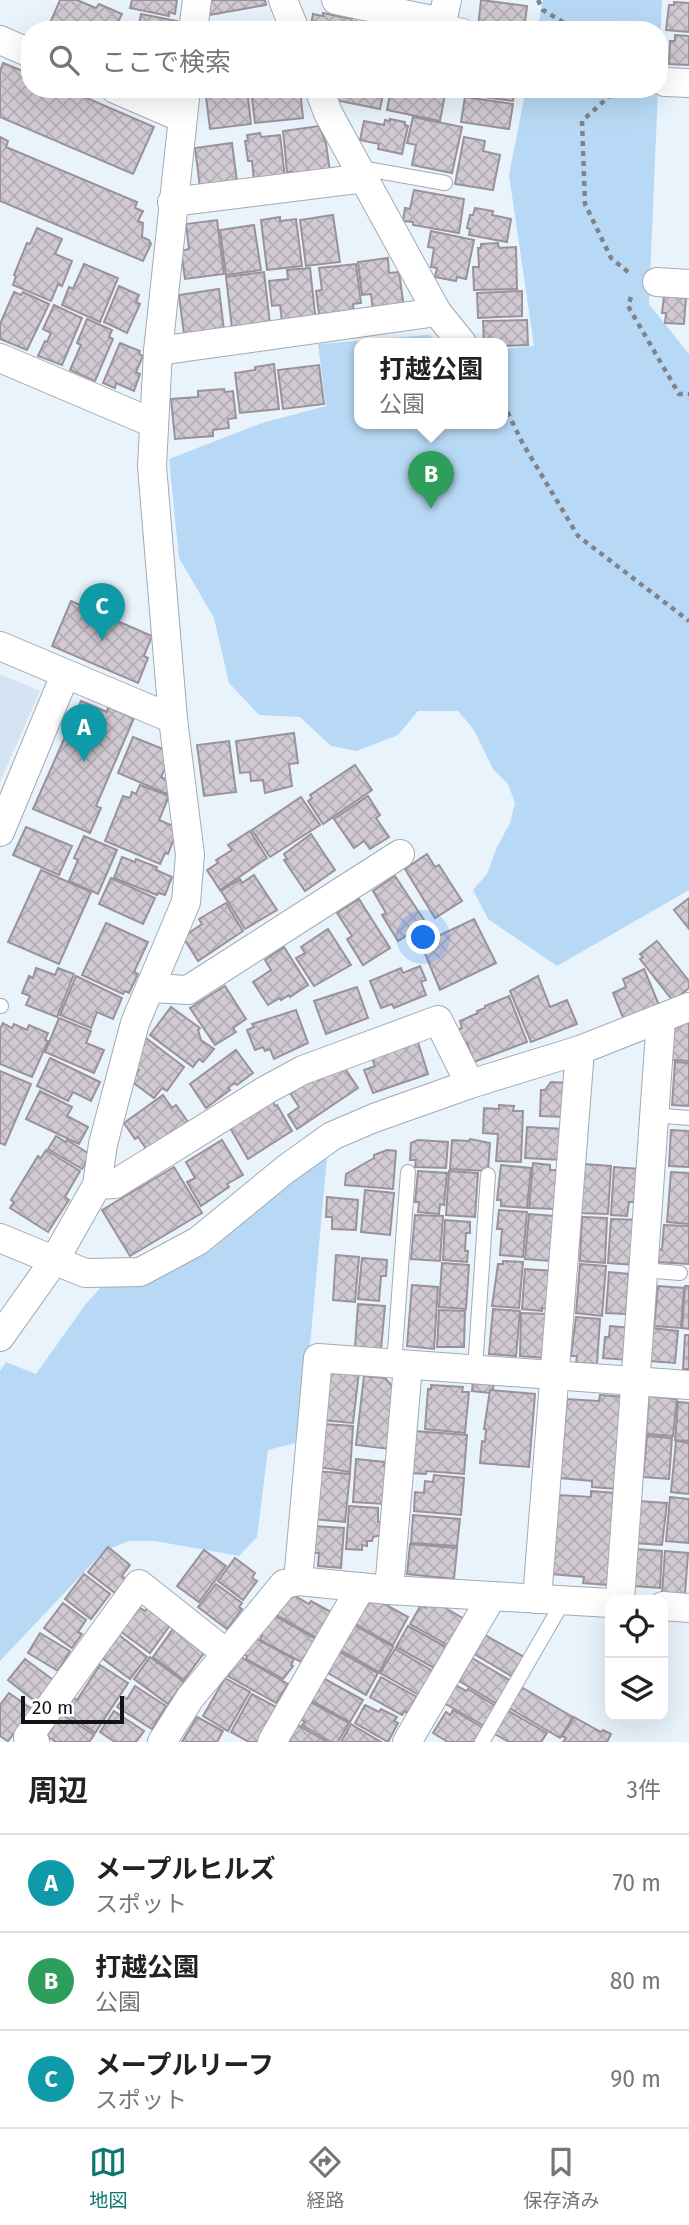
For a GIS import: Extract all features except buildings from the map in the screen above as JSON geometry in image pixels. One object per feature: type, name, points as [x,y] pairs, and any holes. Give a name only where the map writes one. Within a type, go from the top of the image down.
[{"type":"street","points":[[194,21],[197,0]]},
{"type":"street","points":[[283,0],[291,21]]},
{"type":"street","points":[[336,0],[451,17]]},
{"type":"street","points":[[0,40],[21,49]]},
{"type":"street","points":[[136,98],[182,118]]},
{"type":"street","points":[[0,1336],[54,1261],[97,1185],[103,1144],[135,1023],[186,902],[190,855],[173,719],[152,466],[158,351],[185,98]]},
{"type":"street","points":[[322,98],[328,113],[437,312],[458,338]]},
{"type":"street","points":[[172,202],[362,173]]},
{"type":"street","points":[[642,285],[689,284]]},
{"type":"street","points":[[158,351],[437,312]]},
{"type":"street","points":[[0,358],[153,423]]},
{"type":"street","points":[[0,646],[173,719]]},
{"type":"street","points":[[0,832],[65,675]]},
{"type":"street","points":[[150,988],[188,990],[400,854]]},
{"type":"street","points":[[0,1238],[85,1273],[140,1272],[198,1241],[286,1169],[332,1136],[470,1084],[580,1050],[689,1007]]},
{"type":"street","points":[[620,1595],[661,1019]]},
{"type":"street","points":[[97,1185],[115,1184],[303,1070],[438,1020],[470,1084]]},
{"type":"street","points":[[551,1600],[554,1375],[580,1050]]},
{"type":"street","points":[[298,1581],[318,1358],[689,1385]]},
{"type":"street","points":[[389,1590],[401,1364]]},
{"type":"street","points":[[162,1742],[190,1698],[284,1584],[298,1581],[389,1590],[605,1603]]},
{"type":"street","points":[[35,1742],[28,1737],[139,1584],[226,1653]]},
{"type":"street","points":[[272,1742],[361,1587]]},
{"type":"street","points":[[407,1742],[492,1596]]},
{"type":"street","points":[[668,1606],[689,1608]]},
{"type":"lane","points":[[362,173],[445,183]]},
{"type":"lane","points":[[654,1115],[689,1118]]},
{"type":"lane","points":[[401,1364],[408,1172]]},
{"type":"lane","points":[[475,1369],[488,1175]]},
{"type":"lane","points":[[643,1270],[680,1273]]},
{"type":"lane","points":[[482,1742],[551,1600]]},
{"type":"path","points":[[538,0],[543,10],[561,21]]},
{"type":"path","points":[[607,98],[582,121],[585,204],[611,258],[642,285],[628,306],[679,394],[689,394]]},
{"type":"path","points":[[508,413],[523,444],[578,536],[689,621]]},
{"type":"shaded area","points":[[543,0],[662,0],[661,21],[539,21]]},
{"type":"shaded area","points":[[524,98],[658,98],[649,304],[689,354],[689,890],[557,966],[488,919],[473,890],[487,874],[510,823],[515,803],[508,784],[493,769],[474,730],[458,711],[418,711],[398,735],[357,751],[331,746],[300,717],[259,715],[229,683],[214,618],[179,558],[169,459],[262,423],[326,406],[318,344],[354,341],[354,429],[508,429],[508,349],[534,346],[509,175]]},
{"type":"shaded area","points":[[428,335],[434,338],[391,338]]},
{"type":"shaded area","points":[[0,674],[40,691],[0,782]]},
{"type":"shaded area","points":[[327,1157],[311,1335],[295,1443],[268,1450],[257,1537],[239,1556],[155,1541],[129,1541],[104,1551],[0,1661],[0,1371],[6,1362],[36,1374],[85,1305],[103,1285],[153,1277],[214,1248],[270,1197]]},
{"type":"place","name":"打越公園","points":[[431,509]]},
{"type":"place","name":"メープルリーフ","points":[[102,641]]},
{"type":"place","name":"メープルヒルズ","points":[[84,762]]}]
